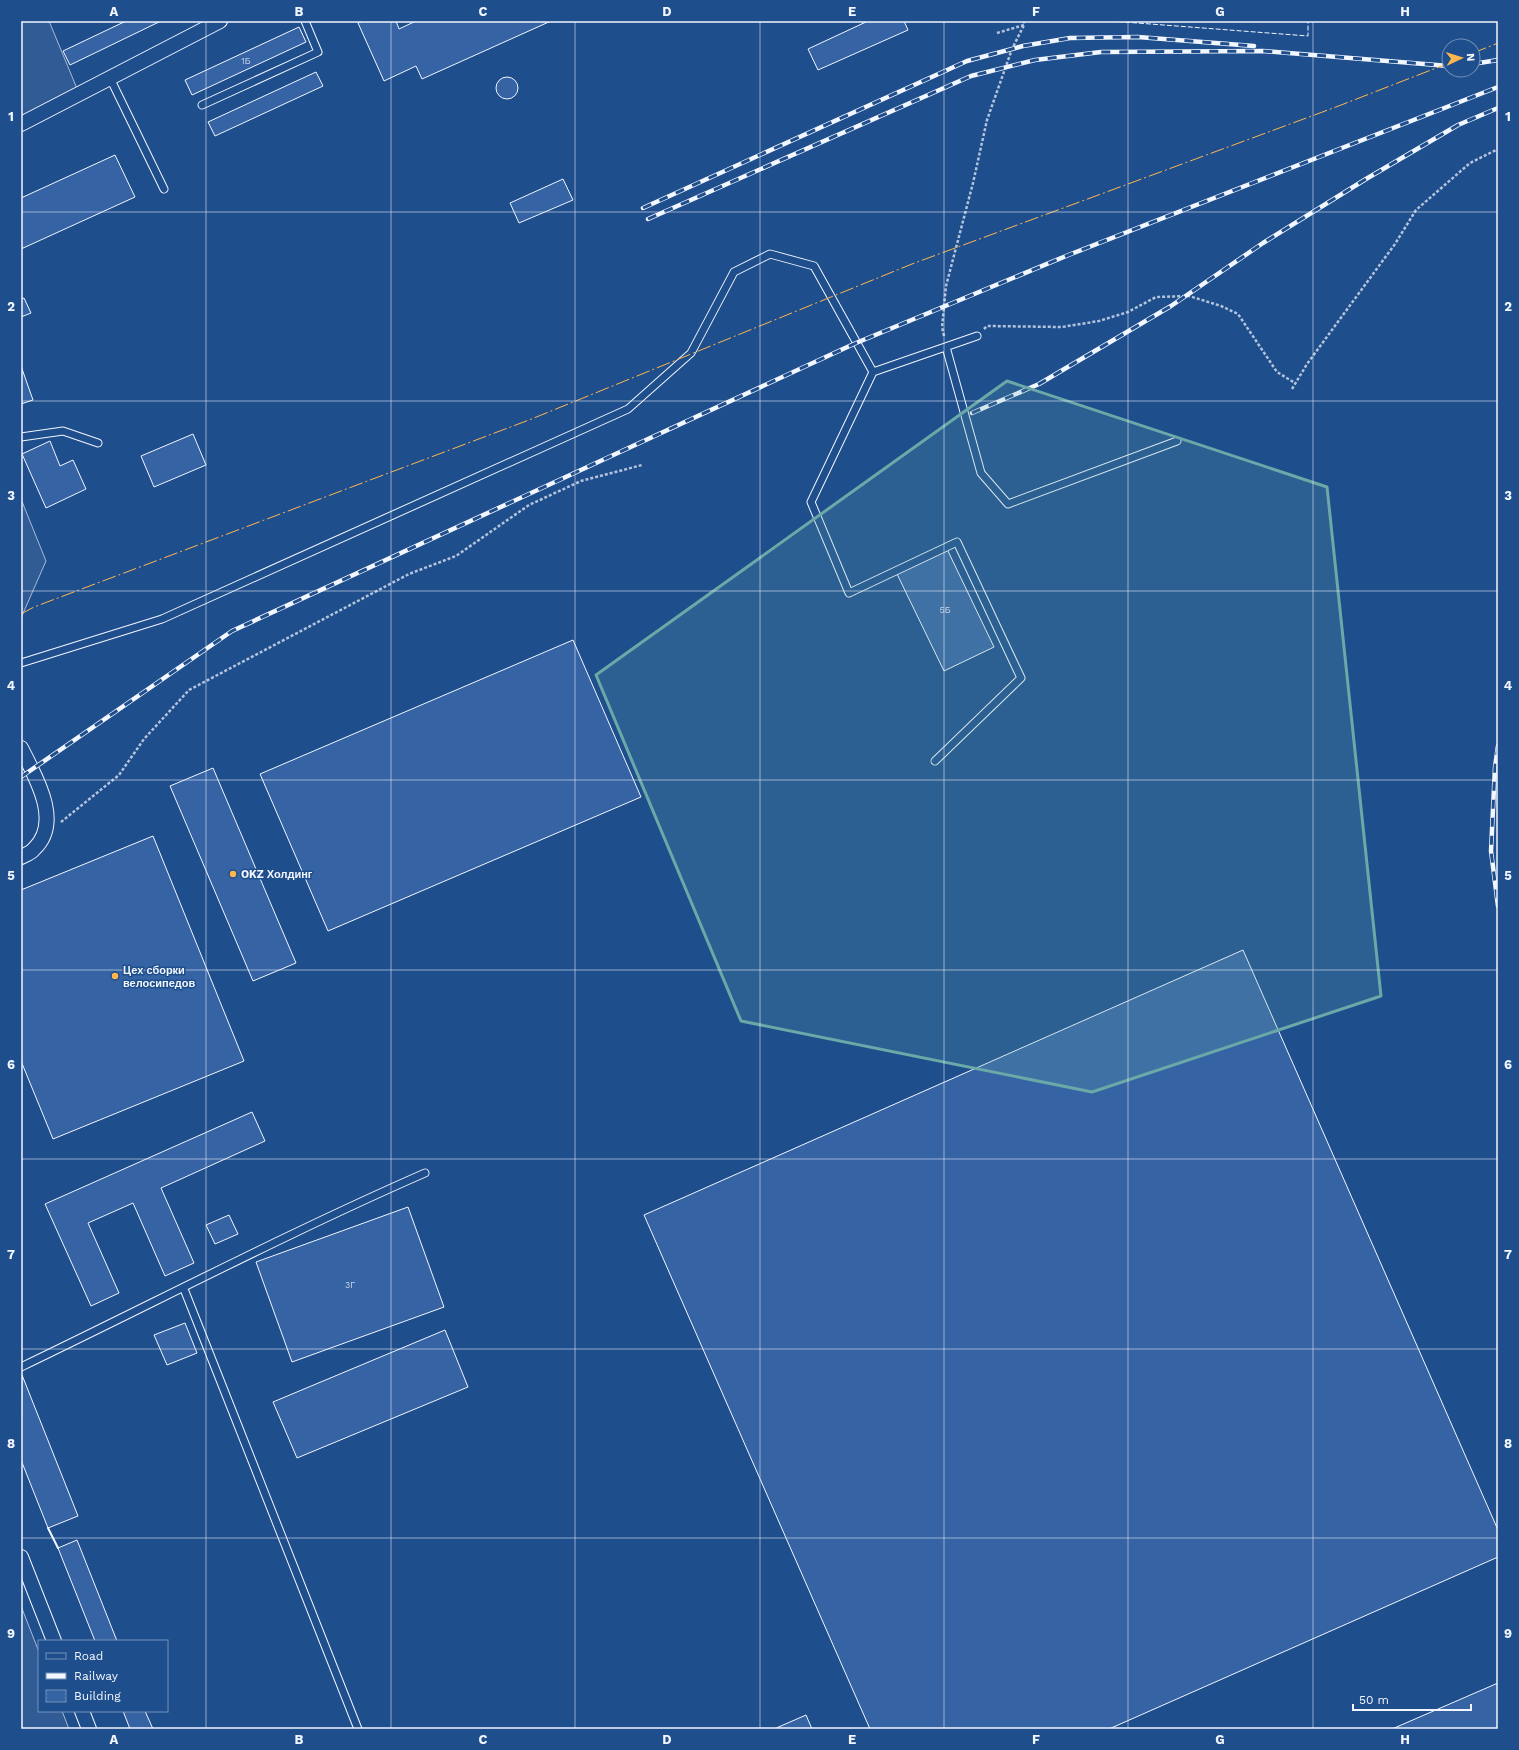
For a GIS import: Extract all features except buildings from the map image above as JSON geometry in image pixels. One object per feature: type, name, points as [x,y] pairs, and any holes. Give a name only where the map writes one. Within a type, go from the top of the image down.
[{"type":"street","points":[[21,124],[220,21]]},
{"type":"street","points":[[21,748],[47,808],[45,835],[34,850],[21,857]]},
{"type":"street","points":[[21,1557],[54,1640]]},
{"type":"street","points":[[82,1712],[89,1729]]},
{"type":"lane","points":[[202,105],[318,52],[305,21]]},
{"type":"lane","points":[[110,78],[164,189]]},
{"type":"lane","points":[[21,663],[162,619],[628,409],[691,353],[734,272],[770,254],[814,266],[873,372]]},
{"type":"lane","points":[[935,761],[1021,678],[958,542],[849,593],[811,502],[873,372],[977,336]]},
{"type":"lane","points":[[946,347],[981,472],[1008,504],[1177,441]]},
{"type":"lane","points":[[21,437],[63,431],[98,443]]},
{"type":"lane","points":[[21,1367],[251,1254],[425,1173]]},
{"type":"lane","points":[[184,1288],[358,1729]]},
{"type":"path","points":[[946,347],[942,327],[946,286],[973,183],[987,120],[1012,50],[1024,25],[1024,21]]},
{"type":"path","points":[[997,33],[1024,25]]},
{"type":"path","points":[[1292,389],[1395,244],[1416,210],[1470,163],[1498,149]]},
{"type":"path","points":[[977,336],[987,326],[1062,327],[1099,321],[1128,312],[1156,297],[1189,296],[1221,306],[1238,314],[1277,372],[1295,383]]},
{"type":"path","points":[[45,835],[119,775],[144,739],[188,690],[409,574],[456,556],[529,505],[581,481],[642,465]]},
{"type":"highlighted area","points":[[1007,381],[1327,487],[1381,996],[1092,1092],[741,1021],[596,675]]},
{"type":"shaded area","points":[[21,21],[49,21],[78,91],[21,119]]},
{"type":"shaded area","points":[[21,499],[46,561],[21,618]]},
{"type":"shaded area","points":[[21,1606],[38,1649],[38,1712],[62,1712],[69,1729],[21,1729]]},
{"type":"railway","points":[[643,208],[967,61],[1023,46],[1070,38],[1138,37],[1254,46]]},
{"type":"railway","points":[[648,219],[971,76],[1035,60],[1101,52],[1263,51],[1441,65]]},
{"type":"railway","points":[[1481,63],[1498,60]]},
{"type":"railway","points":[[21,777],[232,631],[856,343],[1071,254],[1498,87]]},
{"type":"railway","points":[[972,413],[1039,384],[1171,306],[1263,243],[1366,179],[1458,125],[1498,108]]},
{"type":"railway","points":[[1498,746],[1495,767],[1491,851],[1498,906]]},
{"type":"fence","points":[[1111,21],[1308,36],[1308,21]]},
{"type":"wall","points":[[48,1528],[58,1548]]},
{"type":"power","points":[[1481,50],[1498,43]]},
{"type":"power","points":[[21,614],[34,607],[529,420],[912,264],[1336,107],[1441,66]]},
{"type":"place","name":"OKZ Холдинг","points":[[233,874]]},
{"type":"place","name":"Цех сборки велосипедов","points":[[115,976]]}]
